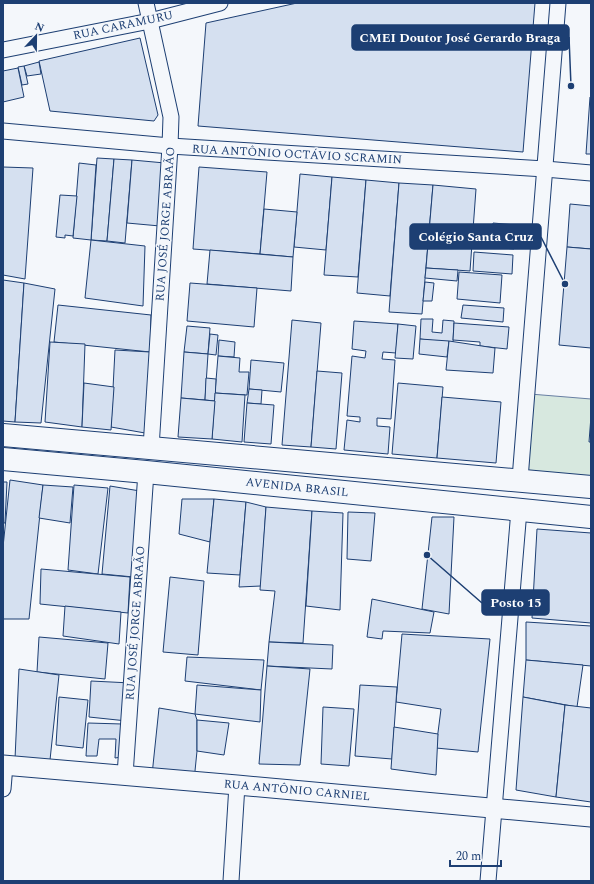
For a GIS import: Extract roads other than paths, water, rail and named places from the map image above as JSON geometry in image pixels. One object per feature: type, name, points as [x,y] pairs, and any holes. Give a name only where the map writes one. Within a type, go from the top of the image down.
[{"type":"main road","name":"AVENIDA BRASIL","points":[[3,435],[591,487]]},
{"type":"main road","name":"AVENIDA BRASIL","points":[[3,459],[591,517]]},
{"type":"street","name":"RUA JOSÉ JORGE ABRAÃO","points":[[146,3],[171,118],[151,448]]},
{"type":"street","name":"RUA CARAMURU","points":[[3,50],[150,21],[220,3]]},
{"type":"street","points":[[520,480],[558,3]]},
{"type":"street","name":"RUA ANTÔNIO OCTÁVIO SCRAMIN","points":[[3,131],[170,146],[545,168],[591,173]]},
{"type":"street","name":"RUA JOSÉ JORGE ABRAÃO","points":[[125,775],[146,472]]},
{"type":"street","points":[[488,881],[519,510]]},
{"type":"street","points":[[3,789],[4,765]]},
{"type":"street","name":"RUA ANTÔNIO CARNIEL","points":[[4,765],[237,784],[591,817]]},
{"type":"street","points":[[231,881],[237,784]]},
{"type":"place","name":"CMEI Doutor José Gerardo Braga","points":[[571,86]]},
{"type":"place","name":"Colégio Santa Cruz","points":[[565,284]]},
{"type":"place","name":"Posto 15","points":[[427,555]]}]
